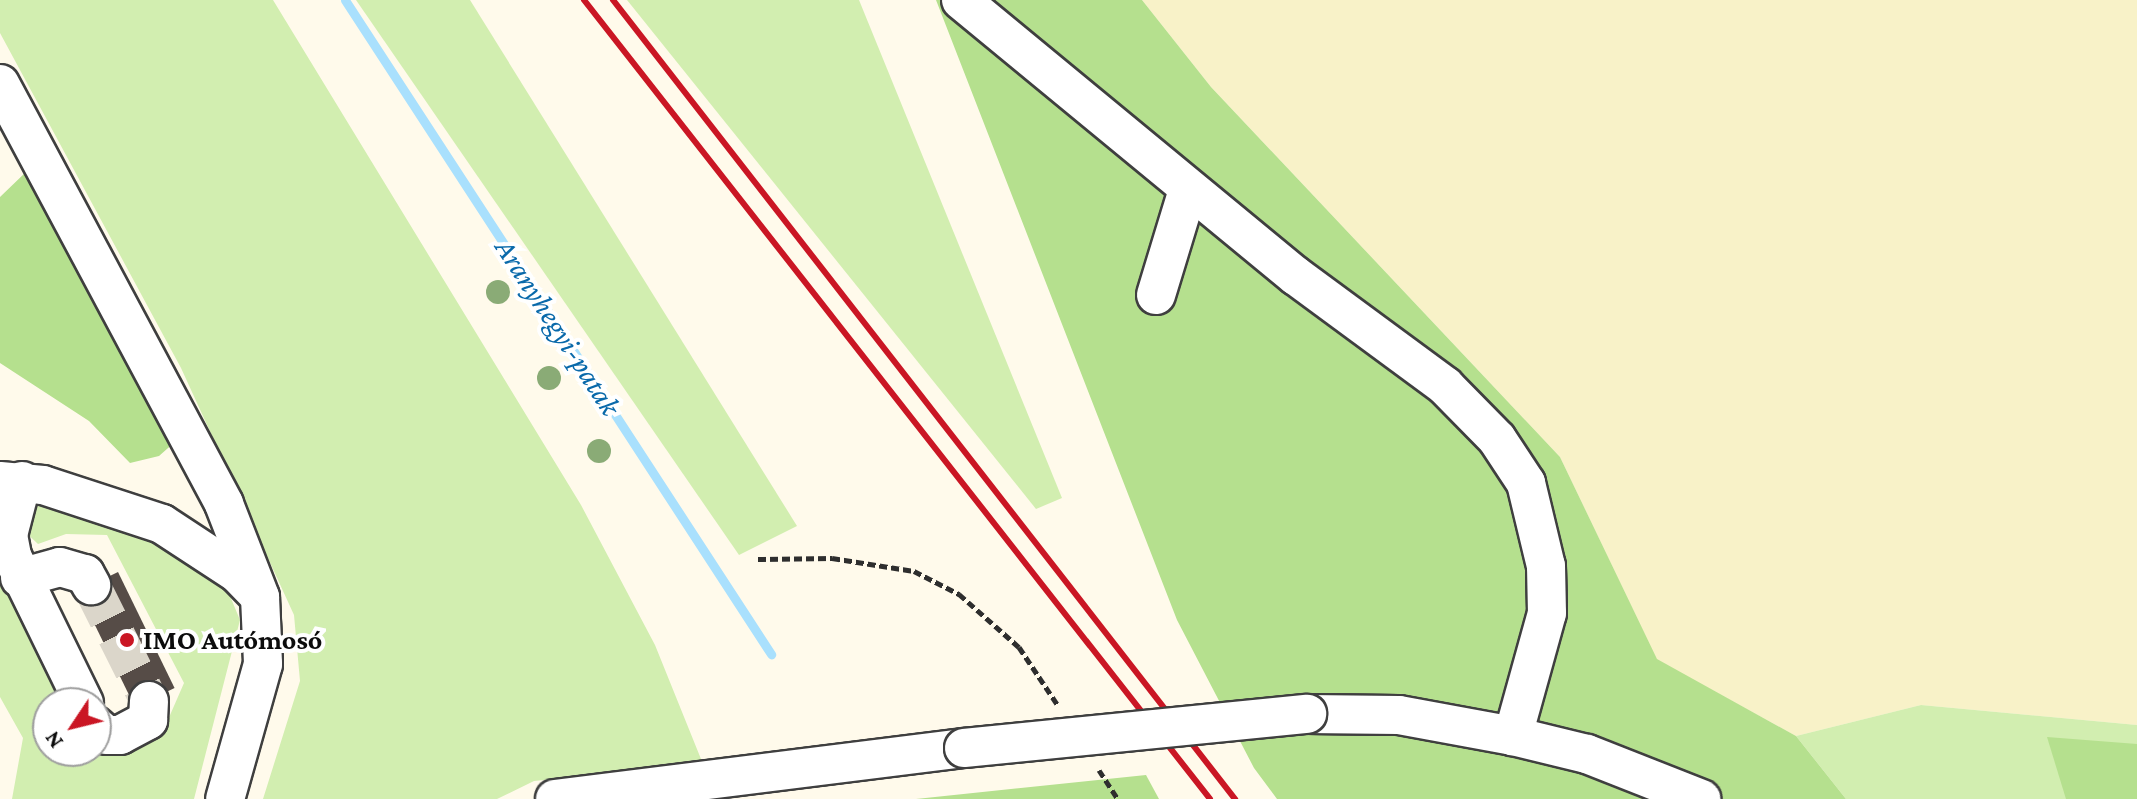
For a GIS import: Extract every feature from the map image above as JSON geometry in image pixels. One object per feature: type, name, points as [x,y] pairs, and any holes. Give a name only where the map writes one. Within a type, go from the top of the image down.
[{"type":"street","points":[[961,0],[1188,190],[1445,386],[1497,439],[1526,483],[1546,566],[1547,613],[1513,736]]},
{"type":"street","points":[[0,84],[224,504],[260,597],[263,664],[225,799]]},
{"type":"street","points":[[1156,295],[1188,190]]},
{"type":"street","points":[[76,687],[20,578],[8,535],[11,481],[162,524],[237,573],[260,597]]},
{"type":"street","points":[[20,578],[60,567],[85,574],[91,585]]},
{"type":"street","points":[[112,732],[120,735],[148,720],[149,701]]},
{"type":"street","points":[[555,799],[964,748],[1307,714],[1399,715],[1513,736],[1587,754],[1701,799]]},
{"type":"path","points":[[758,559],[832,558],[914,571],[959,594],[1019,647],[1061,710]]},
{"type":"path","points":[[1093,761],[1118,799]]},
{"type":"shaded area","points":[[1142,0],[2137,0],[2137,725],[1921,705],[1796,736],[1657,660],[1560,457],[1211,87]]},
{"type":"green space","points":[[0,0],[273,0],[581,505],[655,645],[703,764],[534,781],[497,799],[263,799],[300,681],[294,615],[181,368],[0,33]]},
{"type":"green space","points":[[356,0],[470,0],[797,526],[739,555]]},
{"type":"green space","points":[[627,0],[859,0],[1062,498],[1036,509]]},
{"type":"green space","points":[[936,0],[1142,0],[1211,87],[1560,457],[1657,659],[1796,736],[1846,799],[1277,799],[1254,768],[1177,620]]},
{"type":"green space","points":[[27,171],[176,441],[159,456],[130,463],[89,421],[0,363],[0,197]]},
{"type":"green space","points":[[32,488],[134,518],[225,584],[240,620],[194,799],[12,799],[23,738],[0,697],[0,562],[60,687],[32,687],[32,767],[112,767],[112,737],[167,722],[184,683],[107,535],[66,534],[38,544],[21,528]]},
{"type":"green space","points":[[1921,705],[2137,725],[2137,799],[1846,799],[1796,736]]},
{"type":"green space","points":[[2047,737],[2137,744],[2137,799],[2066,799]]},
{"type":"green space","points":[[1146,775],[1159,799],[916,799]]},
{"type":"building","name":"IMO Autómosó","points":[[118,572],[175,688],[135,707],[78,591]]},
{"type":"waterway","name":"Aranyhegyi-patak","points":[[345,0],[771,654]]},
{"type":"tunnel","points":[[91,585],[149,701]]},
{"type":"railway","points":[[584,0],[1210,799]]},
{"type":"railway","points":[[613,0],[1235,799]]},
{"type":"place","name":"IMO Autómosó","points":[[127,640]]}]
